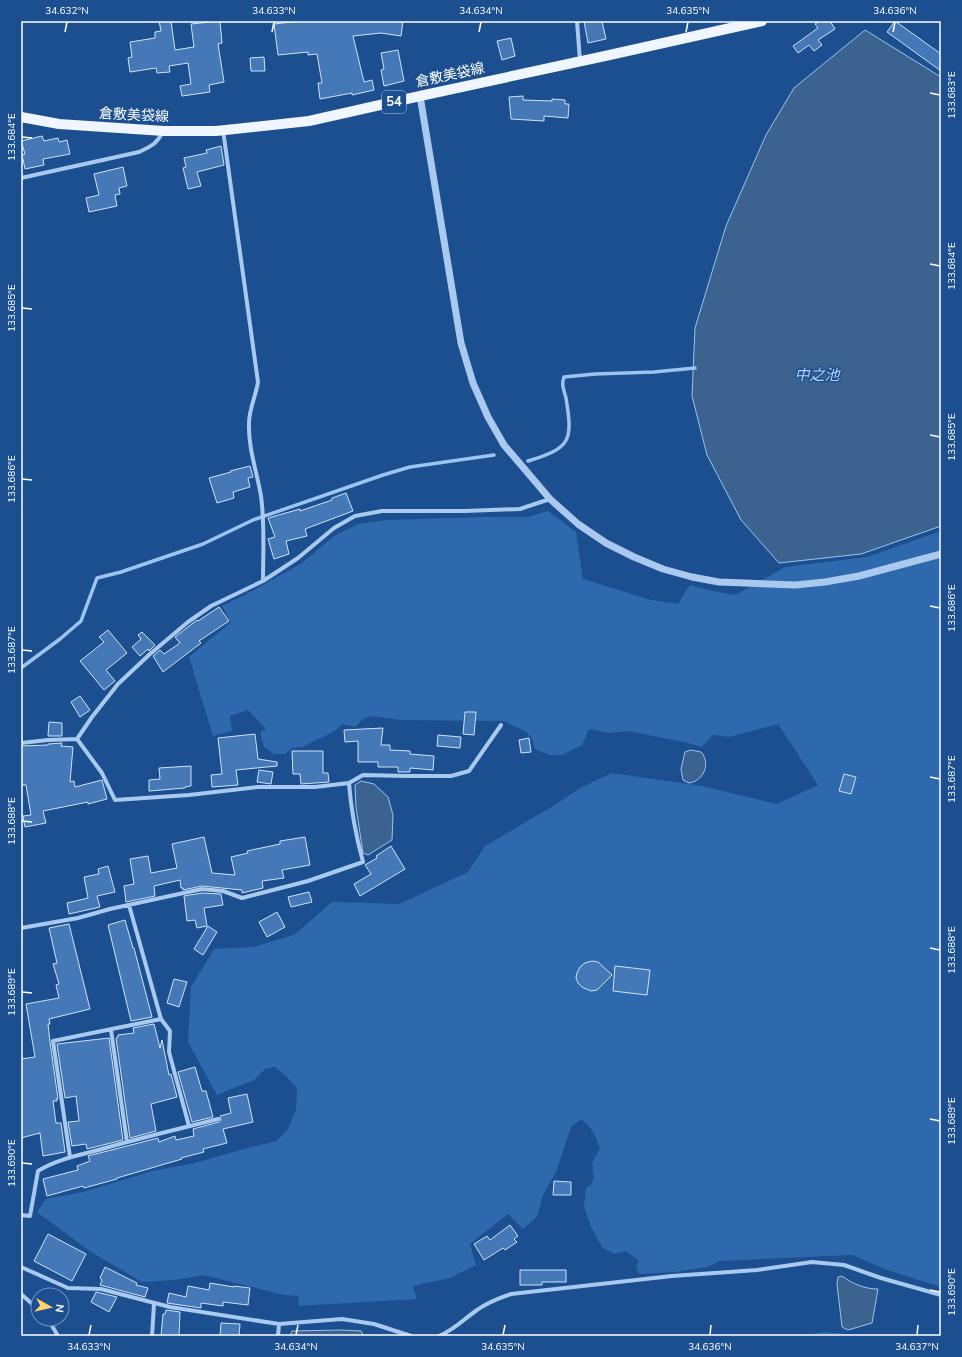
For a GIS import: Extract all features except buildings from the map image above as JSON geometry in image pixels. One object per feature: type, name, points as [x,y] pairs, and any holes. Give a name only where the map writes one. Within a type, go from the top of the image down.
[{"type":"main road","name":"倉敷美袋線","points":[[21,117],[59,124],[164,131],[216,131],[223,129],[309,121],[762,21]]},
{"type":"street","points":[[576,21],[580,62]]},
{"type":"street","points":[[420,96],[461,343],[473,383],[488,417],[504,445],[550,499],[578,524],[606,543],[663,569],[692,577],[719,582],[795,585],[825,582],[859,576],[941,554]]},
{"type":"street","points":[[223,129],[258,382],[248,423],[261,496],[263,582]]},
{"type":"street","points":[[21,178],[139,152],[151,147],[158,141],[164,131]]},
{"type":"street","points":[[78,739],[92,717],[118,684],[150,654],[188,622],[211,606],[263,582],[298,558],[334,528],[355,516],[382,511],[465,511],[520,509],[550,499]]},
{"type":"street","points":[[78,739],[102,773],[114,800],[189,795],[258,786],[315,787],[349,784],[363,775],[451,776],[469,771],[501,725]]},
{"type":"street","points":[[21,743],[78,739]]},
{"type":"street","points":[[21,928],[78,918],[202,889],[223,891],[242,898],[308,882],[363,862],[355,835],[349,784]]},
{"type":"street","points":[[129,905],[161,1019],[170,1031],[169,1052],[189,1126]]},
{"type":"street","points":[[70,1158],[53,1041],[161,1019]]},
{"type":"street","points":[[111,1030],[127,1142]]},
{"type":"street","points":[[21,1214],[30,1216],[38,1171],[48,1165],[127,1142],[218,1119]]},
{"type":"street","points":[[439,1336],[448,1332],[478,1309],[492,1301],[511,1294],[672,1276],[757,1270],[812,1262],[844,1264],[881,1278],[941,1295]]},
{"type":"street","points":[[21,1267],[68,1288],[101,1289],[154,1304],[278,1324],[342,1319],[374,1324],[411,1336]]},
{"type":"street","points":[[21,1294],[30,1302]]},
{"type":"street","points":[[152,1336],[154,1304]]},
{"type":"street","points":[[278,1324],[278,1336]]},
{"type":"street","points":[[53,1327],[58,1336]]},
{"type":"shaded area","points":[[548,511],[576,532],[583,579],[651,600],[678,604],[690,585],[735,595],[785,567],[867,557],[941,531],[941,1287],[887,1270],[852,1255],[719,1261],[707,1267],[675,1272],[639,1274],[636,1266],[639,1261],[626,1251],[614,1254],[602,1247],[592,1229],[584,1207],[586,1188],[593,1182],[594,1179],[592,1165],[593,1161],[600,1149],[593,1132],[581,1119],[571,1127],[556,1172],[543,1195],[537,1217],[523,1229],[508,1214],[470,1244],[476,1265],[450,1278],[413,1287],[417,1299],[298,1306],[299,1296],[284,1295],[203,1275],[174,1280],[142,1282],[91,1252],[37,1212],[46,1199],[83,1192],[156,1170],[191,1164],[277,1141],[288,1129],[296,1109],[297,1088],[286,1076],[275,1067],[265,1069],[254,1080],[217,1095],[188,1042],[191,987],[214,949],[253,947],[294,935],[332,902],[399,904],[468,872],[485,846],[582,787],[612,773],[702,786],[777,804],[818,785],[778,724],[729,737],[713,735],[702,747],[628,731],[609,733],[589,729],[582,745],[562,755],[549,755],[535,749],[532,738],[526,732],[504,721],[400,720],[373,716],[364,718],[355,727],[342,724],[335,731],[302,747],[292,748],[285,754],[274,754],[264,747],[260,732],[266,729],[248,710],[230,716],[232,731],[213,736],[189,657],[231,622],[222,606],[245,595],[302,563],[334,536],[358,524],[386,520],[528,517]]},
{"type":"shaded area","points":[[824,1332],[867,1336],[795,1336]]},
{"type":"water","name":"中之池","points":[[865,30],[941,77],[941,526],[861,554],[779,563],[741,520],[707,455],[692,396],[695,328],[726,226],[766,135],[794,88]]},
{"type":"water","points":[[691,750],[701,752],[704,756],[706,766],[699,779],[689,783],[683,780],[681,769],[685,752]]},
{"type":"water","points":[[361,781],[374,784],[388,797],[393,815],[392,840],[368,855],[363,853],[356,807],[355,785]]},
{"type":"water","points":[[842,1276],[859,1286],[878,1289],[872,1323],[848,1330],[842,1327],[837,1284],[838,1277]]},
{"type":"water","points":[[292,1331],[361,1331],[364,1336],[290,1336]]},
{"type":"waterway","points":[[528,461],[553,452],[561,447],[566,441],[569,424],[563,385],[564,377],[695,368]]},
{"type":"waterway","points":[[21,668],[60,639],[81,621],[97,578],[121,572],[203,544],[253,520],[383,475],[410,467],[494,455]]}]
